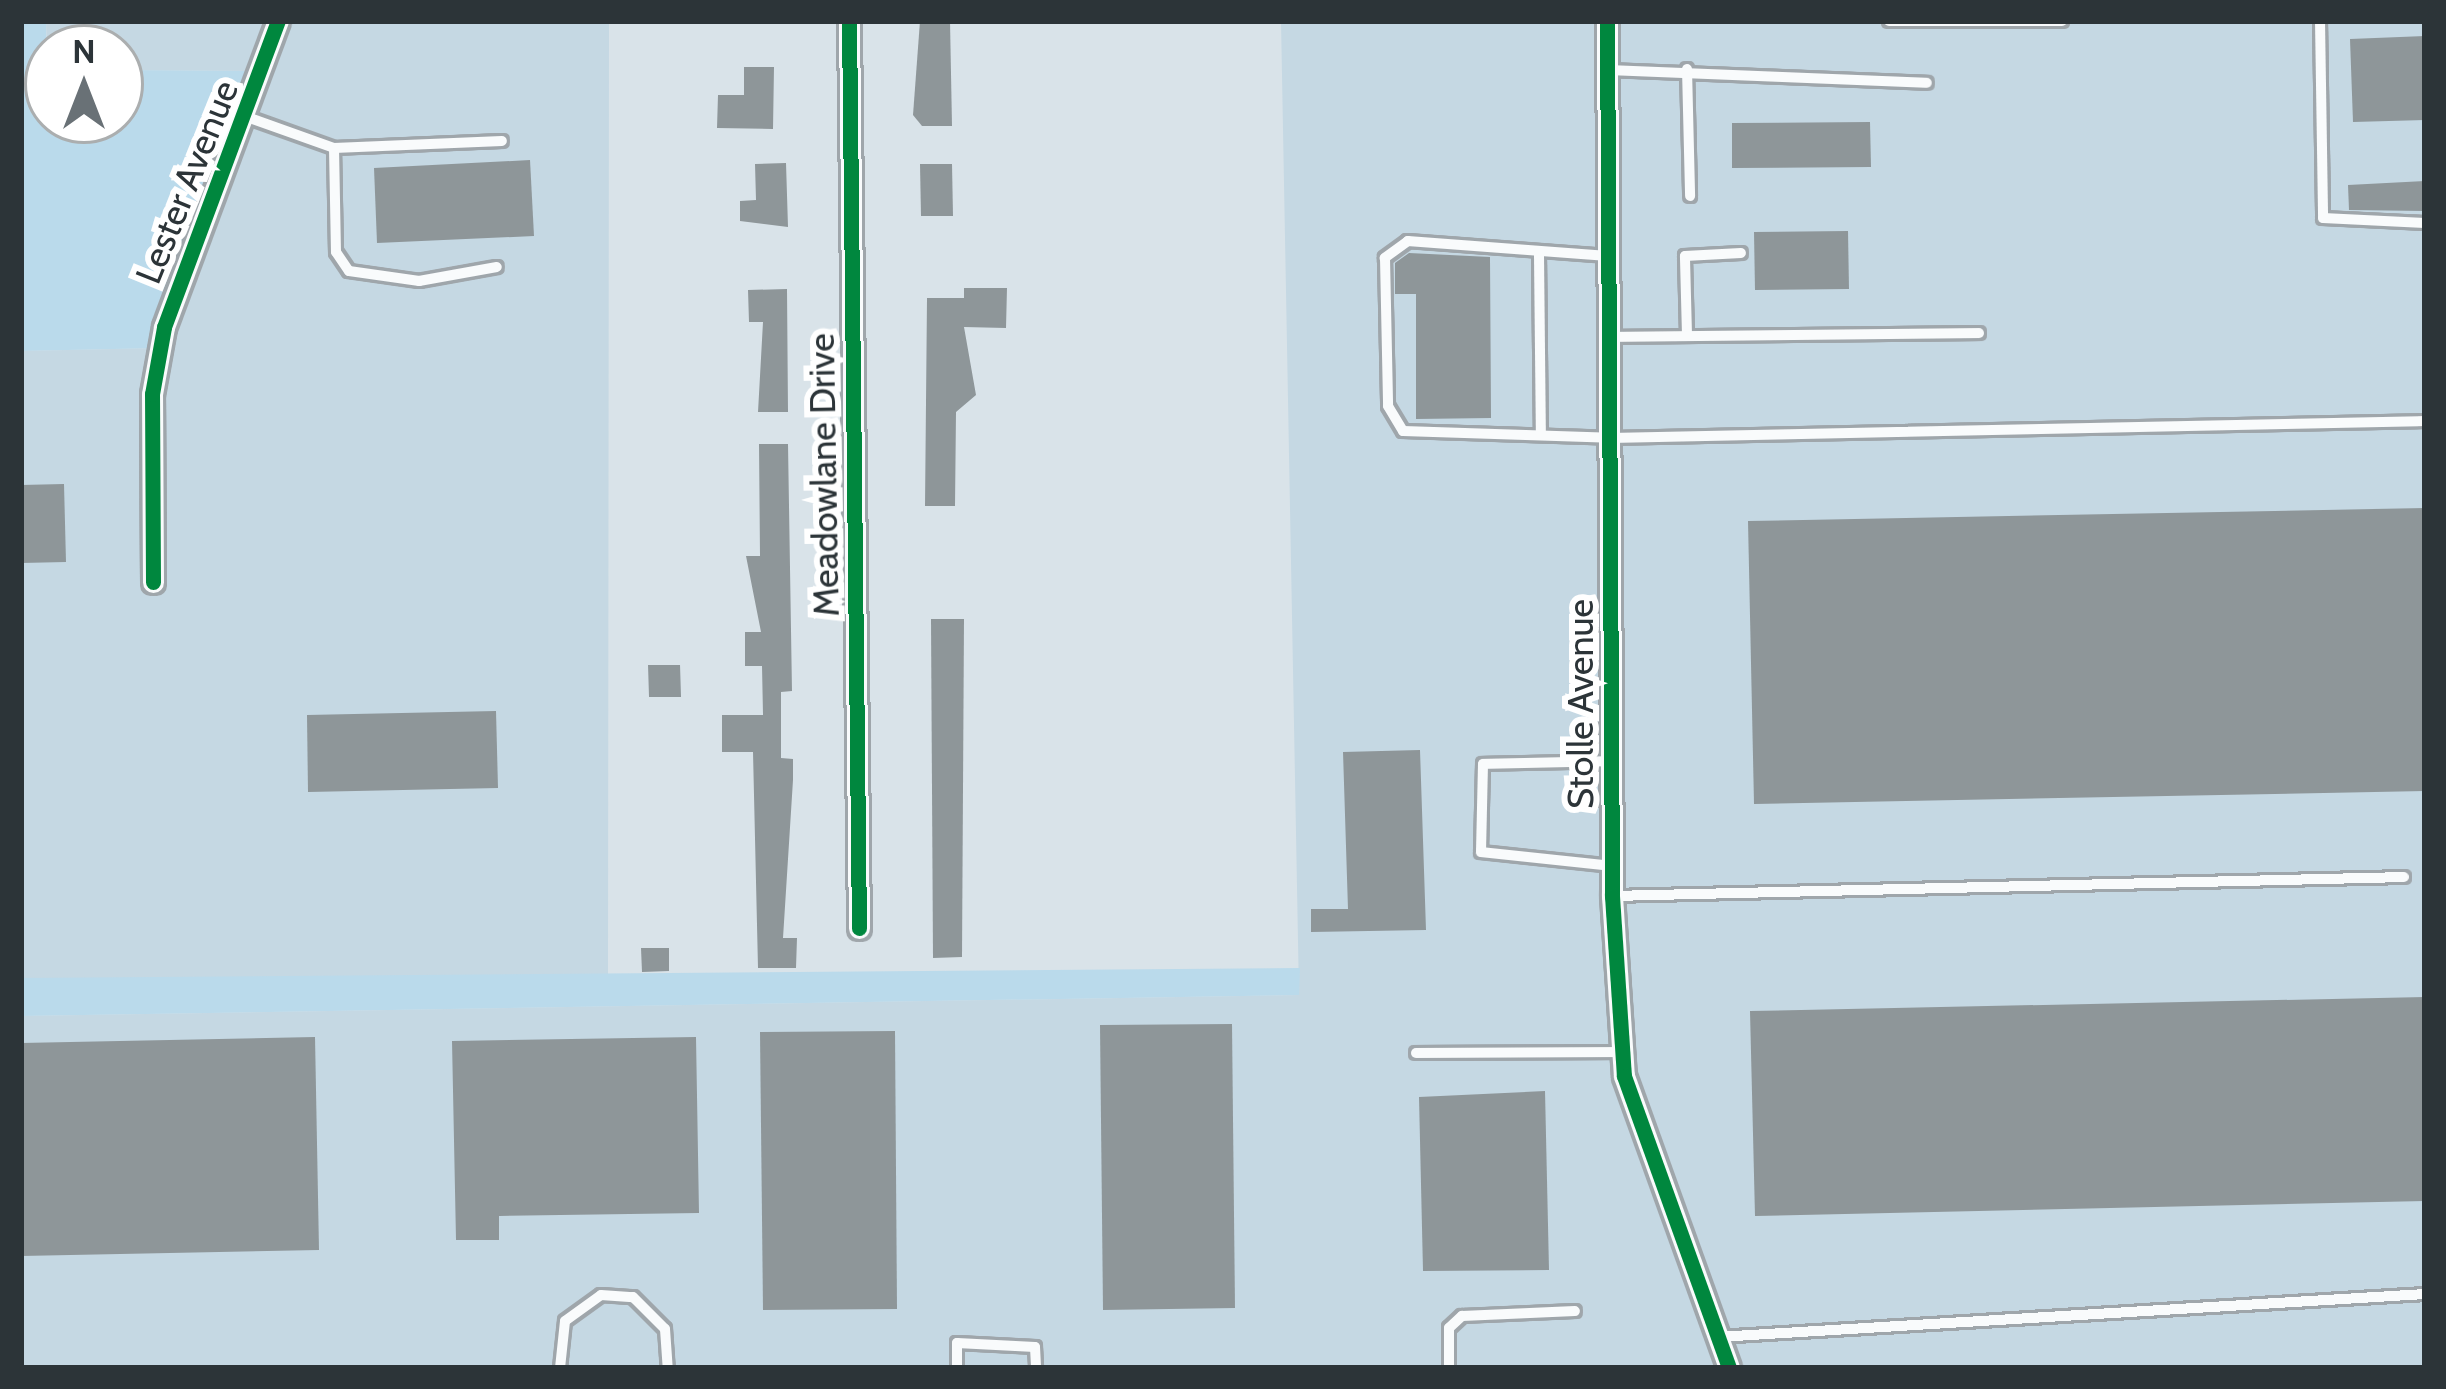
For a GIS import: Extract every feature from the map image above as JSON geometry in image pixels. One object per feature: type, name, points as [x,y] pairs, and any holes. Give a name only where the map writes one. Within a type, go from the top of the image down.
[{"type":"street","name":"Meadowlane Drive","points":[[849,21],[859,928]]},
{"type":"street","name":"Stolle Avenue","points":[[1607,21],[1612,896],[1622,1052],[1662,1203],[1729,1368]]},
{"type":"street","name":"Lester Avenue","points":[[153,582],[152,394],[164,327],[248,117],[273,22]]},
{"type":"lane","points":[[1889,21],[2062,21]]},
{"type":"lane","points":[[2320,21],[2324,218],[2425,223]]},
{"type":"lane","points":[[1607,70],[1687,69],[1767,84],[1927,83]]},
{"type":"lane","points":[[1687,69],[1690,196]]},
{"type":"lane","points":[[248,117],[334,148],[502,141]]},
{"type":"lane","points":[[334,148],[336,252],[349,271],[419,281],[497,267]]},
{"type":"lane","points":[[1608,256],[1539,255],[1408,242],[1385,258],[1388,406],[1403,431],[1610,438],[2425,421]]},
{"type":"lane","points":[[1687,335],[1685,256],[1741,253]]},
{"type":"lane","points":[[1539,255],[1541,435]]},
{"type":"lane","points":[[1609,337],[1979,333]]},
{"type":"lane","points":[[1612,760],[1483,764],[1480,852],[1612,866]]},
{"type":"lane","points":[[1612,896],[2404,878]]},
{"type":"lane","points":[[1415,1053],[1622,1052]]},
{"type":"lane","points":[[560,1368],[565,1321],[601,1294],[633,1297],[665,1328],[668,1368]]},
{"type":"lane","points":[[1718,1337],[2425,1294]]},
{"type":"lane","points":[[1449,1368],[1449,1328],[1462,1316],[1575,1311]]},
{"type":"lane","points":[[957,1368],[957,1343],[1035,1347],[1036,1368]]},
{"type":"shaded area","points":[[21,21],[46,21],[24,24],[24,144],[144,144],[144,70],[264,71],[160,348],[21,351]]},
{"type":"shaded area","points":[[609,21],[608,979],[21,978],[21,351],[160,348],[263,71],[144,70],[144,24],[46,24]]},
{"type":"shaded area","points":[[1281,21],[2425,21],[2425,1368],[21,1368],[21,1016],[1299,995]]},
{"type":"shaded area","points":[[1300,968],[1299,995],[21,1016],[21,978]]},
{"type":"building","points":[[920,21],[950,21],[952,126],[922,126],[913,115]]},
{"type":"building","points":[[2425,36],[2425,120],[2353,122],[2350,39]]},
{"type":"building","points":[[744,67],[774,67],[773,129],[717,128],[718,95],[744,95]]},
{"type":"building","points":[[1870,122],[1871,167],[1732,168],[1732,123]]},
{"type":"building","points":[[530,160],[534,236],[377,243],[374,168]]},
{"type":"building","points":[[786,163],[788,227],[740,221],[740,201],[756,200],[755,164]]},
{"type":"building","points":[[920,164],[952,164],[953,216],[921,216]]},
{"type":"building","points":[[2425,181],[2425,211],[2349,210],[2348,185]]},
{"type":"building","points":[[1848,231],[1849,289],[1755,290],[1754,232]]},
{"type":"building","points":[[1409,253],[1490,257],[1491,418],[1416,419],[1416,294],[1395,294],[1395,263]]},
{"type":"building","points":[[964,288],[1007,288],[1006,328],[964,327],[976,395],[956,412],[955,506],[925,506],[927,298],[964,298]]},
{"type":"building","points":[[787,289],[788,412],[758,412],[763,322],[749,322],[748,290]]},
{"type":"building","points":[[759,444],[788,444],[792,691],[781,692],[781,758],[793,759],[793,780],[783,938],[797,938],[796,968],[758,968],[753,752],[722,752],[722,715],[763,715],[762,666],[745,666],[745,632],[761,632],[746,556],[760,556]]},
{"type":"building","points":[[64,484],[66,562],[21,563],[21,485]]},
{"type":"building","points":[[2425,508],[2425,791],[1754,804],[1748,521]]},
{"type":"building","points":[[931,619],[964,619],[962,957],[933,958]]},
{"type":"building","points":[[648,665],[680,665],[681,697],[649,697]]},
{"type":"building","points":[[496,711],[498,788],[308,792],[307,715]]},
{"type":"building","points":[[1420,750],[1426,930],[1311,932],[1311,909],[1348,909],[1343,752]]},
{"type":"building","points":[[641,948],[669,948],[669,971],[642,972]]},
{"type":"building","points":[[2425,997],[2425,1201],[1755,1216],[1750,1011]]},
{"type":"building","points":[[1232,1024],[1235,1308],[1103,1310],[1100,1025]]},
{"type":"building","points":[[895,1031],[897,1309],[763,1310],[760,1032]]},
{"type":"building","points":[[315,1037],[319,1250],[21,1256],[21,1043]]},
{"type":"building","points":[[696,1037],[699,1213],[499,1216],[499,1240],[456,1240],[452,1041]]},
{"type":"building","points":[[1545,1091],[1549,1270],[1423,1271],[1419,1097]]},
{"type":"cycle path","points":[[153,582],[152,394],[164,327],[278,21]]},
{"type":"cycle path","points":[[849,21],[859,928]]},
{"type":"cycle path","points":[[1607,21],[1612,896],[1624,1076],[1729,1368]]}]
